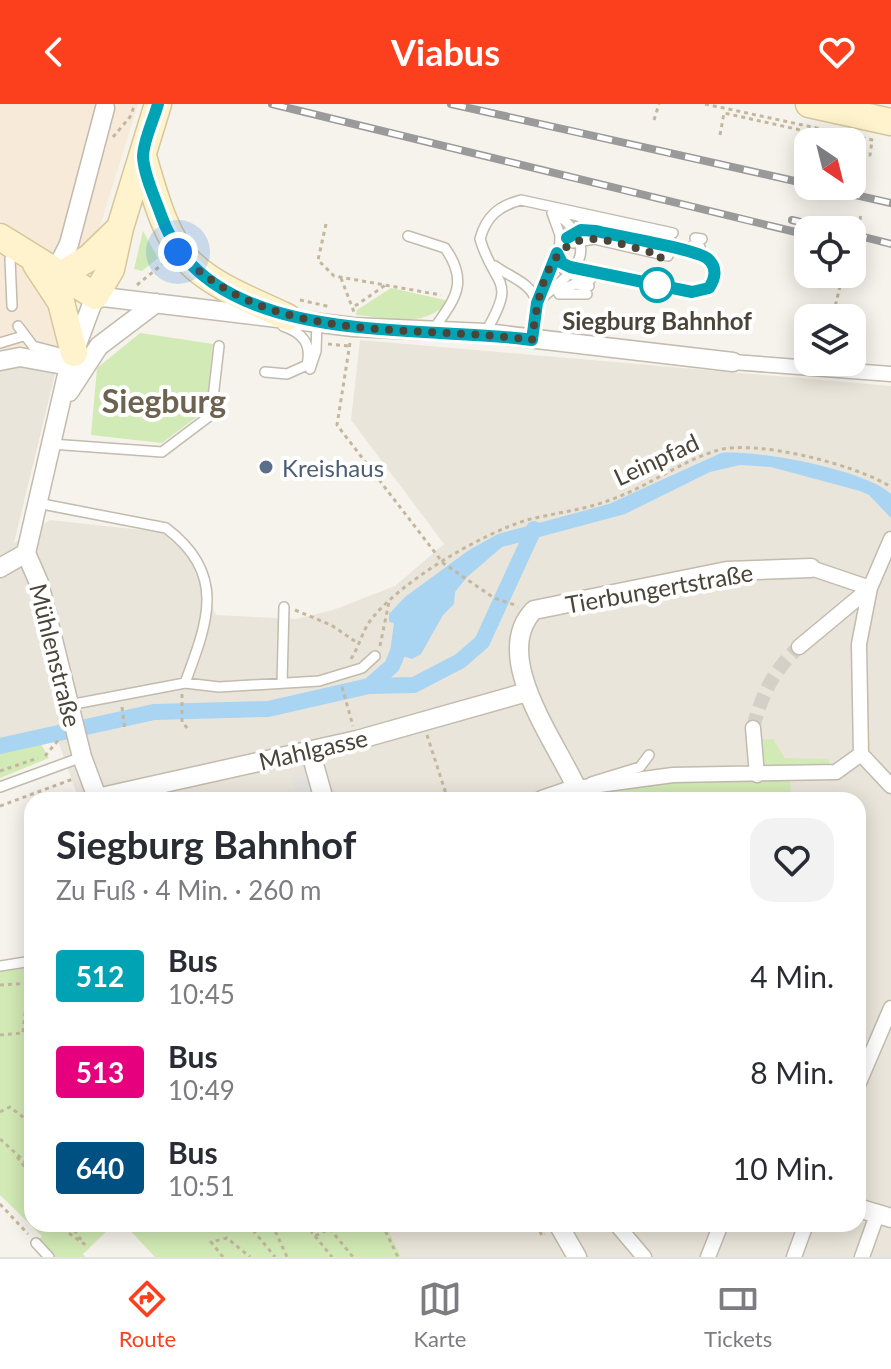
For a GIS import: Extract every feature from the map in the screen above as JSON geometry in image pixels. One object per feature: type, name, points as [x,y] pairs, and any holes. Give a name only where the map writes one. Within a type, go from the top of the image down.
[{"type":"main road","points":[[15,246],[95,296],[111,269],[120,228],[158,104]]},
{"type":"main road","points":[[809,104],[886,132]]},
{"type":"main road","points":[[143,156],[166,230],[178,252],[213,284],[290,308]]},
{"type":"main road","points":[[59,272],[89,258],[120,228]]},
{"type":"main road","points":[[15,246],[61,302],[72,359]]},
{"type":"street","points":[[59,272],[105,108]]},
{"type":"street","points":[[0,568],[26,553],[72,359],[95,296],[241,313],[290,308],[317,322],[353,327],[485,333],[733,362],[891,374]]},
{"type":"street","points":[[59,408],[99,346],[156,303]]},
{"type":"street","points":[[9,360],[72,359]]},
{"type":"street","points":[[891,539],[887,558],[870,588],[859,644],[861,754],[891,786]]},
{"type":"street","name":"Mühlenstraße","points":[[26,553],[39,583],[69,705],[75,753],[94,792]]},
{"type":"street","name":"Tierbungertstraße","points":[[579,792],[527,692],[518,644],[519,630],[534,610],[727,571],[811,568],[870,588]]},
{"type":"street","points":[[799,647],[870,588]]},
{"type":"street","name":"Mahlgasse","points":[[127,792],[357,740],[527,692]]},
{"type":"street","points":[[753,728],[757,775]]},
{"type":"street","points":[[310,750],[322,792]]},
{"type":"street","points":[[590,792],[673,775],[836,772],[861,754]]},
{"type":"street","points":[[866,1065],[891,1008]]},
{"type":"street","points":[[862,1257],[884,1217]]},
{"type":"street","points":[[563,1232],[577,1257]]},
{"type":"street","points":[[623,1232],[644,1257]]},
{"type":"street","points":[[708,1257],[718,1232]]},
{"type":"street","points":[[794,1257],[803,1232]]},
{"type":"lane","points":[[485,333],[501,305],[503,293],[495,266],[480,239],[493,212],[521,200],[544,205],[670,245],[578,237],[544,205]]},
{"type":"lane","points":[[532,340],[537,303],[557,253],[558,226],[544,205]]},
{"type":"lane","points":[[408,236],[445,248],[459,280],[456,298],[432,331]]},
{"type":"lane","points":[[557,253],[578,237]]},
{"type":"lane","points":[[537,303],[575,272],[578,237]]},
{"type":"lane","points":[[12,306],[10,259],[15,246]]},
{"type":"lane","points":[[537,303],[590,283],[562,263],[557,253]]},
{"type":"lane","points":[[495,266],[526,284],[534,292],[537,303]]},
{"type":"lane","points":[[241,313],[288,327],[308,344],[307,365],[299,371],[265,374],[287,379],[300,377],[310,369],[316,351],[317,322]]},
{"type":"lane","points":[[9,360],[4,342],[20,331],[33,346],[72,359]]},
{"type":"lane","points":[[51,444],[162,452],[211,415],[219,346]]},
{"type":"lane","points":[[37,503],[166,528],[180,539],[207,580],[210,603],[185,683]]},
{"type":"lane","points":[[282,683],[284,607]]},
{"type":"lane","points":[[69,705],[185,683],[219,687],[341,680],[375,656]]},
{"type":"lane","name":"Mühlenstraße","points":[[0,787],[75,753]]},
{"type":"lane","points":[[582,792],[601,777],[640,767],[649,755]]},
{"type":"lane","points":[[0,966],[24,962]]},
{"type":"lane","points":[[36,1243],[49,1257]]},
{"type":"path","points":[[654,120],[659,104]]},
{"type":"path","points":[[705,104],[812,128]]},
{"type":"path","points":[[720,135],[724,113],[794,129]]},
{"type":"path","points":[[866,140],[872,141],[886,132]]},
{"type":"path","points":[[866,155],[870,155],[872,141]]},
{"type":"path","points":[[326,224],[318,260],[334,276],[456,298]]},
{"type":"path","points":[[290,308],[321,302],[342,311],[354,312],[355,306],[341,278]]},
{"type":"path","points":[[355,306],[387,284]]},
{"type":"path","points":[[353,327],[337,425],[443,563],[466,582],[494,598],[517,606]]},
{"type":"path","name":"Leinpfad","points":[[341,680],[368,623],[389,602],[494,531],[608,501],[718,450],[771,451],[865,472],[891,487]]},
{"type":"path","points":[[284,607],[331,625],[375,656],[389,602]]},
{"type":"path","points":[[341,680],[357,740]]},
{"type":"path","points":[[181,701],[182,722],[188,729]]},
{"type":"path","points":[[122,711],[125,731]]},
{"type":"path","points":[[424,719],[446,792]]},
{"type":"path","points":[[0,771],[48,755],[75,753]]},
{"type":"path","points":[[0,806],[75,753]]},
{"type":"path","points":[[0,985],[24,984]]},
{"type":"path","points":[[0,1035],[23,1032],[24,1023]]},
{"type":"path","points":[[0,1112],[10,1107],[24,1118]]},
{"type":"path","points":[[0,1139],[24,1161]]},
{"type":"path","points":[[11,1149],[24,1166]]},
{"type":"path","points":[[0,1204],[24,1230]]},
{"type":"path","points":[[26,1232],[36,1243]]},
{"type":"path","points":[[67,1232],[87,1246],[76,1232]]},
{"type":"path","points":[[255,1232],[275,1257]]},
{"type":"path","points":[[276,1232],[287,1257]]},
{"type":"path","points":[[312,1232],[332,1257]]},
{"type":"path","points":[[315,1236],[324,1232]]},
{"type":"path","points":[[332,1232],[353,1257]]},
{"type":"path","points":[[386,1232],[398,1257]]},
{"type":"path","points":[[223,1257],[211,1242],[227,1238],[250,1257]]},
{"type":"shaded area","points":[[0,104],[138,104],[58,362],[0,362],[0,227],[3,222],[0,220]]},
{"type":"shaded area","points":[[360,340],[891,386],[891,1257],[401,1257],[390,1232],[866,1232],[866,792],[76,792],[56,735],[0,748],[0,362],[58,362],[14,543],[50,520],[161,532],[186,551],[216,615],[296,619],[333,610],[395,586],[444,544],[351,420]]},
{"type":"shaded area","points":[[309,770],[315,792],[296,792],[291,775]]},
{"type":"green space","points":[[143,231],[158,258],[142,271],[134,269]]},
{"type":"green space","points":[[391,288],[449,301],[439,310],[418,319],[356,315],[357,310]]},
{"type":"green space","points":[[140,333],[213,344],[206,410],[162,443],[91,435],[97,368]]},
{"type":"green space","points":[[773,739],[785,758],[829,759],[829,767],[762,768],[757,740]]},
{"type":"green space","points":[[41,744],[49,758],[0,778],[0,753]]},
{"type":"green space","points":[[674,778],[790,779],[791,792],[607,792]]},
{"type":"green space","points":[[24,968],[24,1218],[0,1195],[0,971]]},
{"type":"green space","points":[[38,1232],[106,1232],[83,1254],[85,1257],[52,1257],[37,1242],[42,1236]]},
{"type":"green space","points":[[132,1232],[390,1232],[401,1257],[155,1257]]},
{"type":"water","points":[[721,453],[784,458],[859,477],[891,494],[891,518],[869,495],[860,491],[771,467],[740,465],[710,472],[625,514],[502,547],[467,577],[455,592],[454,604],[443,615],[421,654],[412,659],[400,655],[397,664],[389,660],[394,623],[389,622],[389,614],[405,597],[469,550],[498,534],[609,504]]},
{"type":"waterway","points":[[369,686],[414,685],[460,661],[482,642],[534,529]]},
{"type":"waterway","points":[[0,746],[154,712],[268,709],[369,686],[392,666],[402,642]]},
{"type":"tunnel","points":[[753,728],[770,684],[799,647]]},
{"type":"railway","points":[[272,104],[794,232]]},
{"type":"railway","points":[[451,104],[794,181]]},
{"type":"railway","points":[[866,197],[891,203]]},
{"type":"railway","points":[[866,238],[891,244]]},
{"type":"bus line","name":"512","points":[[158,104],[143,156],[157,206],[178,252],[213,284],[287,317],[353,327],[485,333],[532,340],[537,303],[557,253],[562,263],[570,267],[692,292],[709,288],[714,276],[714,268],[708,259],[691,252],[596,231],[581,230],[567,238]]},
{"type":"place","name":"Siegburg Bahnhof","points":[[657,285]]},
{"type":"place","name":"Kreishaus","points":[[266,467]]},
{"type":"district","name":"Siegburg","points":[[164,400]]},
{"type":"route","points":[[178,252],[213,284],[287,317],[353,327],[485,333],[532,340],[537,303],[557,253],[566,245],[594,239],[661,255],[657,285]]}]
